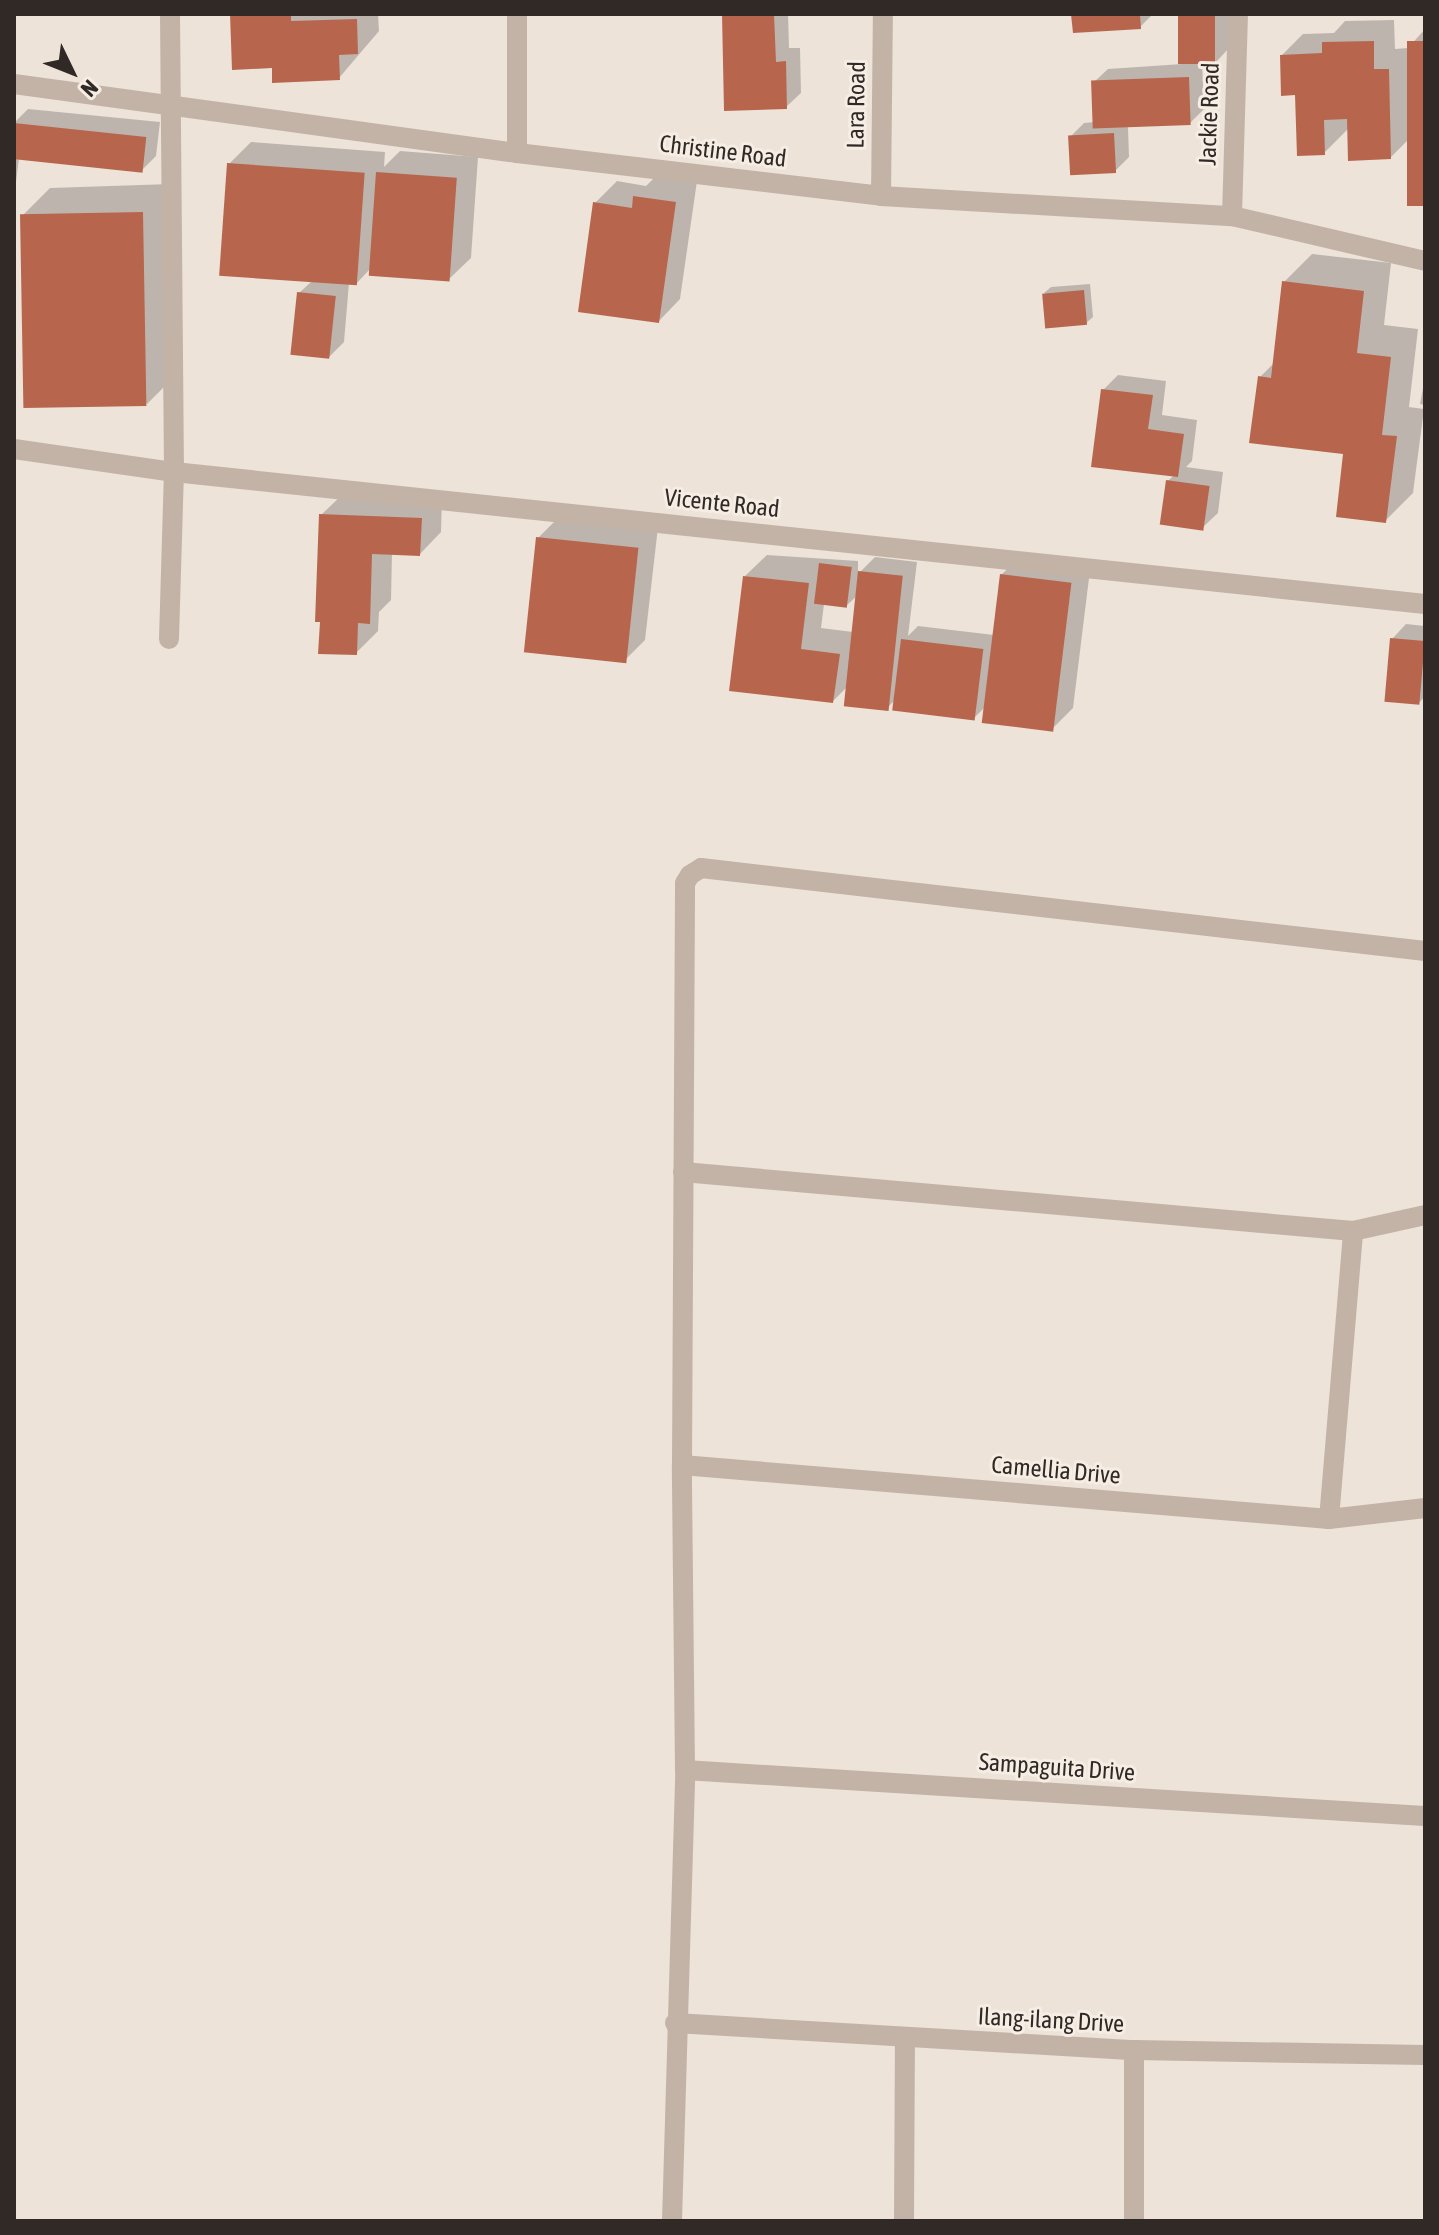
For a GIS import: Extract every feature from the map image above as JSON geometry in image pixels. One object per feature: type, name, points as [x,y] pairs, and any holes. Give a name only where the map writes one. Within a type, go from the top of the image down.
[{"type":"street","points":[[169,639],[174,472],[170,14]]},
{"type":"street","points":[[517,14],[517,153]]},
{"type":"street","name":"Lara Road","points":[[881,196],[883,14]]},
{"type":"street","name":"Jackie Road","points":[[1232,216],[1238,14]]},
{"type":"street","name":"Christine Road","points":[[14,84],[517,153],[881,196],[1232,216],[1425,261]]},
{"type":"street","name":"Vicente Road","points":[[14,449],[174,472],[1425,604]]},
{"type":"street","points":[[672,2221],[675,2023],[685,1770],[682,1465],[685,883],[701,868],[1425,951]]},
{"type":"street","points":[[683,1172],[1353,1231],[1425,1215]]},
{"type":"street","points":[[1329,1519],[1353,1231]]},
{"type":"street","name":"Camellia Drive","points":[[682,1465],[1329,1519],[1425,1508]]},
{"type":"street","name":"Sampaguita Drive","points":[[685,1770],[1425,1816]]},
{"type":"street","name":"Ilang-ilang Drive","points":[[675,2023],[1134,2050],[1425,2055]]},
{"type":"street","points":[[904,2221],[905,2037]]},
{"type":"street","points":[[1134,2050],[1134,2221]]},
{"type":"building","points":[[230,14],[291,14],[291,21],[357,19],[358,54],[339,55],[340,80],[272,83],[272,68],[232,70]]},
{"type":"building","points":[[722,14],[774,14],[776,62],[786,61],[787,109],[724,111]]},
{"type":"building","points":[[1071,14],[1140,14],[1141,29],[1073,33]]},
{"type":"building","points":[[1178,14],[1215,14],[1215,64],[1178,64]]},
{"type":"building","points":[[1374,41],[1374,69],[1389,69],[1391,159],[1348,161],[1347,119],[1324,120],[1325,155],[1297,156],[1295,95],[1281,96],[1280,55],[1322,53],[1322,42]]},
{"type":"building","points":[[1407,41],[1425,41],[1425,206],[1407,206]]},
{"type":"building","points":[[1189,77],[1191,125],[1093,128],[1091,80]]},
{"type":"building","points":[[14,123],[146,137],[143,173],[14,159]]},
{"type":"building","points":[[1114,133],[1116,173],[1070,175],[1068,135]]},
{"type":"building","points":[[227,163],[365,173],[357,285],[219,276]]},
{"type":"building","points":[[376,172],[457,178],[450,281],[369,276]]},
{"type":"building","points":[[633,196],[676,202],[659,323],[578,312],[593,202],[632,208]]},
{"type":"building","points":[[143,212],[146,406],[23,408],[20,214]]},
{"type":"building","points":[[1282,281],[1364,291],[1357,353],[1391,357],[1382,435],[1397,436],[1386,523],[1336,517],[1343,454],[1249,443],[1258,376],[1271,378]]},
{"type":"building","points":[[1084,290],[1087,325],[1045,329],[1042,294]]},
{"type":"building","points":[[297,292],[336,296],[329,359],[290,355]]},
{"type":"building","points":[[1101,389],[1153,395],[1148,429],[1184,434],[1178,477],[1091,467]]},
{"type":"building","points":[[1166,480],[1210,486],[1203,531],[1160,525]]},
{"type":"building","points":[[319,514],[422,518],[420,556],[372,554],[370,624],[358,623],[357,655],[318,654],[320,622],[315,622]]},
{"type":"building","points":[[536,537],[638,548],[626,663],[524,652]]},
{"type":"building","points":[[819,563],[852,567],[847,608],[814,604]]},
{"type":"building","points":[[858,571],[903,576],[889,711],[844,706]]},
{"type":"building","points":[[1000,574],[1071,583],[1053,732],[982,723]]},
{"type":"building","points":[[743,576],[809,583],[801,649],[840,654],[833,703],[729,691]]},
{"type":"building","points":[[1390,638],[1425,641],[1419,705],[1384,702]]},
{"type":"building","points":[[901,639],[983,649],[975,721],[892,710]]}]
